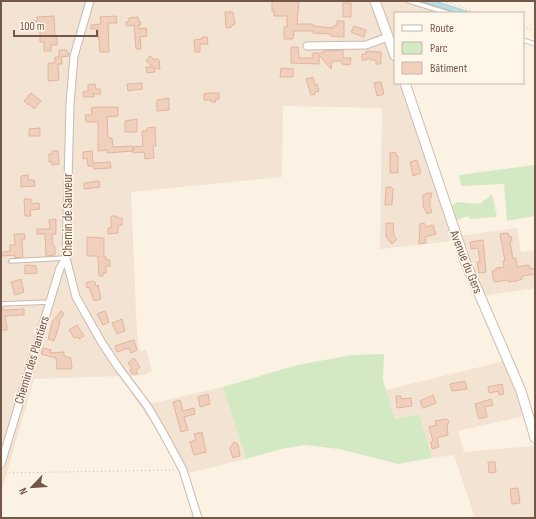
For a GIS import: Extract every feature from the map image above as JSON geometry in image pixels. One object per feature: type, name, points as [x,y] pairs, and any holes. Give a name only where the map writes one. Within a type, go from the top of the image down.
[{"type":"main road","points":[[377,1],[394,53]]},
{"type":"main road","name":"Avenue du Gers","points":[[405,84],[464,261],[521,391],[535,438]]},
{"type":"street","name":"Chemin de Sauveur","points":[[90,1],[74,56],[70,104],[66,258],[76,297],[118,368],[148,407],[162,431],[183,470],[198,518]]},
{"type":"street","points":[[307,46],[366,45],[388,37]]},
{"type":"street","name":"Chemin des Plantiers","points":[[1,464],[60,268],[66,258]]},
{"type":"lane","points":[[409,1],[445,12]]},
{"type":"lane","points":[[524,40],[535,44]]},
{"type":"lane","points":[[12,261],[66,258]]},
{"type":"lane","points":[[1,304],[50,302]]},
{"type":"path","points":[[443,1],[475,12]]},
{"type":"path","points":[[524,28],[535,31]]},
{"type":"path","points":[[1,473],[183,470]]},
{"type":"shaded area","points":[[1,1],[421,1],[455,12],[394,12],[394,84],[404,84],[449,207],[456,220],[460,236],[452,241],[380,249],[382,108],[283,106],[282,177],[131,192],[137,334],[140,351],[146,349],[152,371],[144,375],[129,376],[149,404],[223,387],[246,459],[181,475],[159,434],[120,376],[34,379],[1,493]]},
{"type":"shaded area","points":[[517,228],[521,252],[535,250],[535,288],[483,296],[460,236]]},
{"type":"shaded area","points":[[504,361],[524,416],[458,431],[464,452],[533,446],[535,455],[535,518],[475,518],[454,455],[432,458],[419,414],[395,419],[386,390]]},
{"type":"green space","points":[[535,165],[535,216],[507,221],[504,184],[461,186],[459,175]]},
{"type":"green space","points":[[492,194],[497,217],[470,219],[468,216],[456,220],[449,207],[458,202],[480,204]]},
{"type":"green space","points":[[384,354],[383,380],[395,419],[419,414],[432,458],[398,464],[339,449],[305,445],[281,449],[246,459],[223,387],[297,365],[352,355]]},
{"type":"water","points":[[420,1],[435,1],[469,12],[455,12]]},
{"type":"building","points":[[272,1],[299,1],[297,24],[313,24],[313,26],[333,28],[333,26],[337,25],[337,21],[344,21],[344,37],[331,36],[331,34],[313,33],[313,31],[294,31],[293,39],[284,39],[284,27],[287,27],[287,16],[274,16],[274,11],[272,11]]},
{"type":"building","points":[[343,3],[351,3],[351,17],[343,17]]},
{"type":"building","points":[[225,12],[233,12],[235,24],[232,25],[232,27],[226,28]]},
{"type":"building","points":[[54,16],[57,45],[51,45],[51,51],[44,51],[44,42],[40,42],[40,26],[31,26],[31,21],[37,21],[37,17]]},
{"type":"building","points":[[116,16],[117,23],[108,23],[109,52],[100,52],[98,29],[91,29],[91,25],[101,24],[100,17]]},
{"type":"building","points":[[138,17],[138,21],[140,21],[141,25],[138,25],[139,29],[146,28],[147,36],[140,37],[141,49],[136,49],[134,25],[126,26],[126,22],[129,21],[129,18]]},
{"type":"building","points":[[354,26],[366,30],[364,37],[351,32]]},
{"type":"building","points":[[202,37],[207,37],[208,44],[200,44],[200,52],[195,52],[194,40],[202,39]]},
{"type":"building","points":[[291,47],[298,47],[299,58],[313,58],[313,53],[323,53],[323,51],[343,50],[343,58],[351,58],[350,65],[342,64],[342,61],[332,61],[331,69],[319,55],[319,64],[291,63]]},
{"type":"building","points":[[59,50],[67,50],[69,56],[61,57],[62,64],[58,64],[59,80],[48,81],[48,63],[55,63],[55,57],[59,57]]},
{"type":"building","points":[[366,51],[381,52],[381,64],[376,64],[376,60],[370,60],[369,58],[367,58],[367,60],[362,60],[362,54],[366,54]]},
{"type":"building","points":[[150,56],[155,60],[157,58],[159,60],[160,69],[154,68],[155,72],[147,73],[146,67],[153,67],[146,61]]},
{"type":"building","points":[[281,68],[293,69],[293,77],[280,77]]},
{"type":"building","points":[[313,77],[315,85],[317,84],[319,91],[311,95],[306,79]]},
{"type":"building","points":[[381,82],[384,94],[377,96],[374,83]]},
{"type":"building","points":[[142,83],[142,89],[128,91],[127,84]]},
{"type":"building","points":[[95,84],[96,89],[100,89],[101,94],[93,94],[94,97],[84,97],[83,92],[88,91],[88,85]]},
{"type":"building","points":[[31,93],[41,101],[34,109],[29,103],[28,105],[24,101]]},
{"type":"building","points":[[219,93],[219,99],[215,100],[216,102],[204,100],[204,94]]},
{"type":"building","points":[[169,98],[169,110],[157,111],[157,100]]},
{"type":"building","points":[[118,107],[118,116],[107,117],[108,136],[112,138],[113,147],[133,146],[133,151],[107,153],[107,150],[98,151],[98,122],[86,122],[85,115],[92,115],[91,108]]},
{"type":"building","points":[[137,119],[137,132],[125,132],[125,121]]},
{"type":"building","points":[[155,127],[156,146],[153,146],[154,158],[145,159],[144,152],[133,153],[133,147],[143,146],[142,131],[147,131],[147,128]]},
{"type":"building","points":[[40,128],[40,136],[29,136],[29,129]]},
{"type":"building","points":[[52,151],[58,151],[59,164],[52,165],[52,162],[49,162],[49,154],[52,154]]},
{"type":"building","points":[[92,151],[93,163],[110,162],[111,168],[94,169],[93,166],[88,166],[87,158],[83,159],[83,152]]},
{"type":"building","points":[[390,152],[396,153],[396,156],[398,156],[398,173],[390,173]]},
{"type":"building","points":[[417,160],[421,173],[413,176],[410,162]]},
{"type":"building","points":[[28,175],[28,180],[34,180],[35,186],[21,187],[21,176]]},
{"type":"building","points":[[99,181],[100,187],[84,189],[84,183]]},
{"type":"building","points":[[386,187],[391,187],[393,189],[392,205],[385,205]]},
{"type":"building","points":[[426,193],[432,193],[430,198],[430,207],[432,212],[427,214],[423,206],[423,195]]},
{"type":"building","points":[[24,199],[31,199],[31,204],[39,203],[40,209],[30,210],[31,216],[25,216]]},
{"type":"building","points":[[111,216],[122,218],[122,225],[118,226],[118,233],[108,234],[108,228],[111,228]]},
{"type":"building","points":[[56,219],[56,234],[52,234],[53,246],[55,246],[55,255],[46,256],[45,234],[37,234],[37,229],[50,229],[49,220]]},
{"type":"building","points":[[386,223],[393,223],[394,236],[397,239],[392,244],[386,237]]},
{"type":"building","points":[[424,223],[426,227],[433,225],[436,234],[425,237],[426,243],[419,244],[420,224]]},
{"type":"building","points":[[508,233],[509,237],[511,236],[512,241],[510,242],[513,259],[516,258],[517,267],[529,265],[530,269],[535,268],[535,274],[522,276],[522,279],[516,281],[509,282],[508,280],[494,282],[492,271],[496,270],[496,268],[504,267],[503,261],[505,261],[500,234]]},
{"type":"building","points":[[14,234],[25,234],[25,239],[22,239],[23,257],[15,258],[15,255],[3,256],[3,252],[10,251],[10,245],[15,245]]},
{"type":"building","points":[[87,237],[104,238],[104,257],[106,257],[106,260],[110,260],[110,266],[106,266],[106,273],[103,273],[103,276],[99,276],[98,256],[87,256]]},
{"type":"building","points":[[483,240],[486,272],[479,273],[477,262],[480,262],[478,248],[471,249],[470,242]]},
{"type":"building","points":[[25,265],[36,266],[37,273],[25,274]]},
{"type":"building","points":[[21,279],[24,292],[15,295],[11,282]]},
{"type":"building","points":[[92,281],[95,282],[96,286],[98,285],[101,299],[94,301],[89,287],[87,288],[86,283]]},
{"type":"building","points":[[1,309],[24,309],[24,315],[5,316],[7,330],[1,330]]},
{"type":"building","points":[[61,311],[64,314],[58,322],[60,322],[54,341],[48,339],[53,320]]},
{"type":"building","points":[[105,311],[109,322],[103,325],[97,314]]},
{"type":"building","points":[[122,319],[125,331],[117,334],[112,323]]},
{"type":"building","points":[[77,325],[84,336],[79,339],[78,337],[74,338],[69,330]]},
{"type":"building","points":[[134,340],[137,350],[131,353],[129,348],[117,352],[115,346]]},
{"type":"building","points":[[43,348],[51,350],[50,353],[64,352],[64,356],[71,358],[72,369],[57,369],[56,358],[41,354]]},
{"type":"building","points":[[134,358],[140,367],[136,371],[138,374],[132,374],[130,370],[132,369],[128,363]]},
{"type":"building","points":[[465,381],[467,389],[452,391],[450,384]]},
{"type":"building","points":[[502,384],[504,394],[499,395],[499,391],[489,393],[488,387]]},
{"type":"building","points":[[208,394],[210,404],[200,407],[198,397]]},
{"type":"building","points":[[433,395],[436,403],[423,408],[420,401]]},
{"type":"building","points":[[396,396],[401,396],[401,399],[411,398],[412,406],[397,408]]},
{"type":"building","points":[[491,399],[493,405],[485,407],[487,417],[479,419],[475,404]]},
{"type":"building","points":[[180,400],[183,411],[194,408],[195,414],[184,417],[188,430],[181,432],[173,402]]},
{"type":"building","points":[[446,419],[449,421],[447,426],[448,435],[437,438],[439,447],[432,449],[431,442],[433,441],[429,427],[436,425],[435,421]]},
{"type":"building","points":[[202,432],[206,452],[194,455],[190,442],[196,440],[194,434]]},
{"type":"building","points":[[234,442],[238,444],[240,456],[233,458],[230,448]]},
{"type":"building","points":[[488,462],[495,462],[496,472],[489,473]]},
{"type":"building","points":[[518,488],[520,503],[512,504],[510,489]]}]
